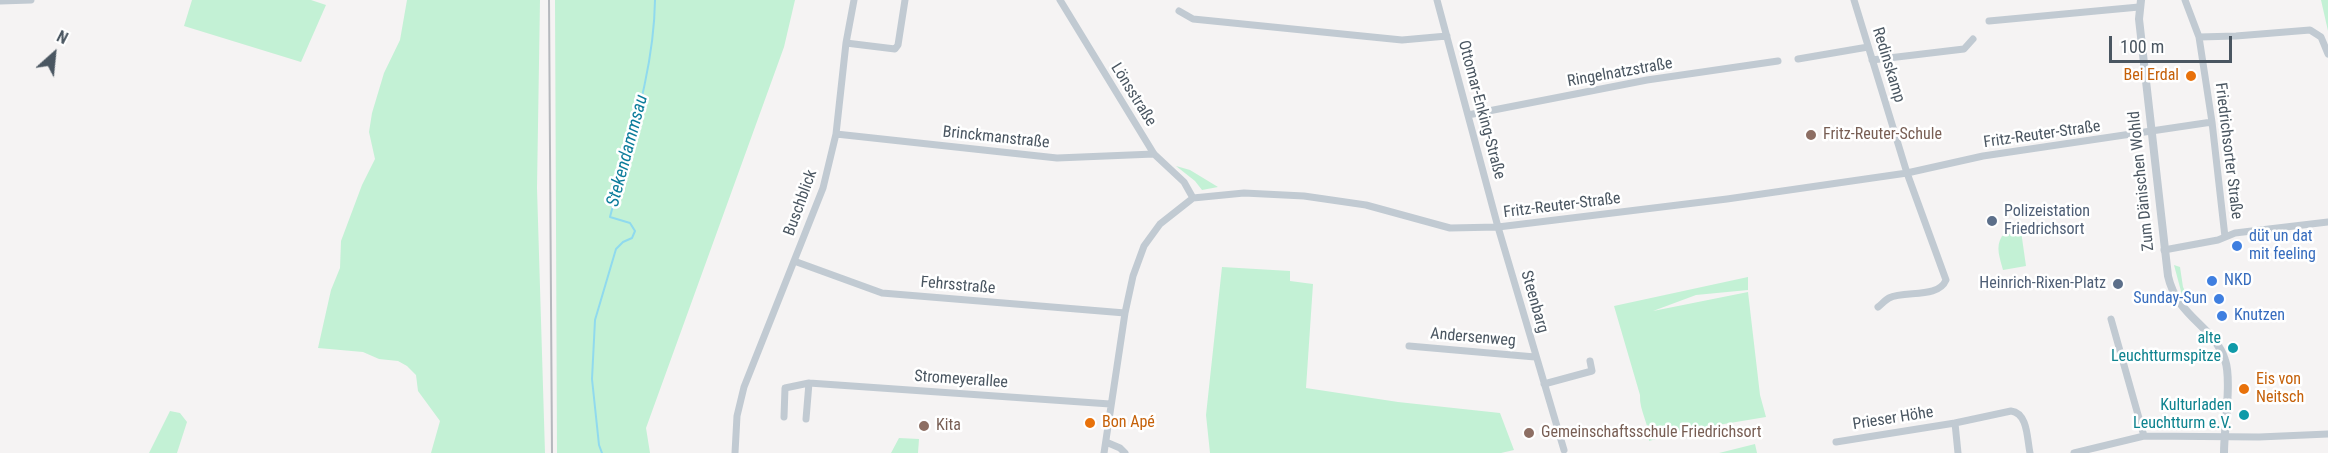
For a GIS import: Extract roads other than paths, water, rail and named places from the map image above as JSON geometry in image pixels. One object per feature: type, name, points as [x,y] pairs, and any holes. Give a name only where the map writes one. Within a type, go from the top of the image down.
[{"type":"street","points":[[0,1],[32,0]]},
{"type":"street","name":"Buschblick","points":[[735,453],[737,416],[744,387],[823,188],[836,134],[846,44],[854,0]]},
{"type":"street","points":[[846,44],[895,49],[898,45],[905,0]]},
{"type":"street","name":"Lönsstraße","points":[[1059,0],[1154,154],[1184,182],[1193,198]]},
{"type":"street","name":"Ottomar-Enking-Straße","points":[[1437,0],[1498,227]]},
{"type":"street","name":"Redinskamp","points":[[1854,0],[1907,173],[1946,280],[1940,287],[1933,290],[1889,298],[1878,307]]},
{"type":"street","name":"Friedrichsorter Straße","points":[[2185,0],[2199,37],[2212,122],[2225,237]]},
{"type":"street","points":[[1989,21],[2140,4]]},
{"type":"street","name":"Zum Dänischen Wohld","points":[[2140,4],[2164,250],[2170,286],[2185,312],[2215,343],[2226,360],[2224,453]]},
{"type":"street","points":[[1179,11],[1193,19],[1402,40],[1447,36]]},
{"type":"street","points":[[2199,37],[2310,30],[2321,37],[2328,54]]},
{"type":"street","points":[[1872,60],[1964,49],[1973,39]]},
{"type":"street","points":[[1798,59],[1868,47]]},
{"type":"street","name":"Ringelnatzstraße","points":[[1468,115],[1647,81],[1778,61]]},
{"type":"street","name":"Fritz-Reuter-Straße","points":[[1193,198],[1244,193],[1304,196],[1366,205],[1450,228],[1498,227],[1727,199],[1907,173],[1983,156],[2212,122]]},
{"type":"street","name":"Brinckmanstraße","points":[[836,134],[1057,158],[1154,154]]},
{"type":"street","points":[[1104,453],[1110,404],[1133,276],[1144,246],[1160,224],[1193,198]]},
{"type":"street","points":[[2164,250],[2218,240],[2235,233],[2328,222]]},
{"type":"street","name":"Steenbarg","points":[[1498,227],[1564,450]]},
{"type":"street","name":"Fehrsstraße","points":[[794,261],[882,293],[1125,313]]},
{"type":"street","points":[[2111,319],[2144,436]]},
{"type":"street","name":"Andersenweg","points":[[1409,346],[1535,357]]},
{"type":"street","points":[[1544,384],[1592,371],[1590,361]]},
{"type":"street","points":[[806,419],[809,383]]},
{"type":"street","name":"Stromeyerallee","points":[[784,417],[785,388],[809,383],[1110,404]]},
{"type":"street","name":"Prieser Höhe","points":[[1836,442],[2015,412],[2023,419],[2030,453]]},
{"type":"street","points":[[1955,423],[1958,453]]},
{"type":"street","points":[[2074,453],[2144,436],[2328,434]]},
{"type":"street","points":[[1106,442],[1120,448],[1125,453]]},
{"type":"waterway","name":"Stekendammsau","points":[[602,453],[599,445],[592,379],[595,320],[616,249],[623,242],[632,238],[635,231],[630,223],[610,217],[645,82],[654,28],[655,0]]},
{"type":"railway","points":[[549,0],[552,453]]},
{"type":"place","name":"Bei Erdal","points":[[2191,76]]},
{"type":"place","name":"Fritz-Reuter-Schule","points":[[1811,135]]},
{"type":"place","name":"Polizeistation Friedrichsort","points":[[1992,221]]},
{"type":"place","name":"düt un dat mit feeling","points":[[2237,246]]},
{"type":"place","name":"NKD","points":[[2212,281]]},
{"type":"place","name":"Heinrich-Rixen-Platz","points":[[2118,284]]},
{"type":"place","name":"Sunday-Sun","points":[[2219,299]]},
{"type":"place","name":"Knutzen","points":[[2222,316]]},
{"type":"place","name":"alte Leuchtturmspitze","points":[[2233,348]]},
{"type":"place","name":"Eis von Neitsch","points":[[2244,389]]},
{"type":"place","name":"Kulturladen Leuchtturm e.V.","points":[[2244,415]]},
{"type":"place","name":"Bon Apé","points":[[1090,423]]},
{"type":"place","name":"Kita","points":[[924,426]]},
{"type":"place","name":"Gemeinschaftsschule Friedrichsort","points":[[1529,433]]}]
